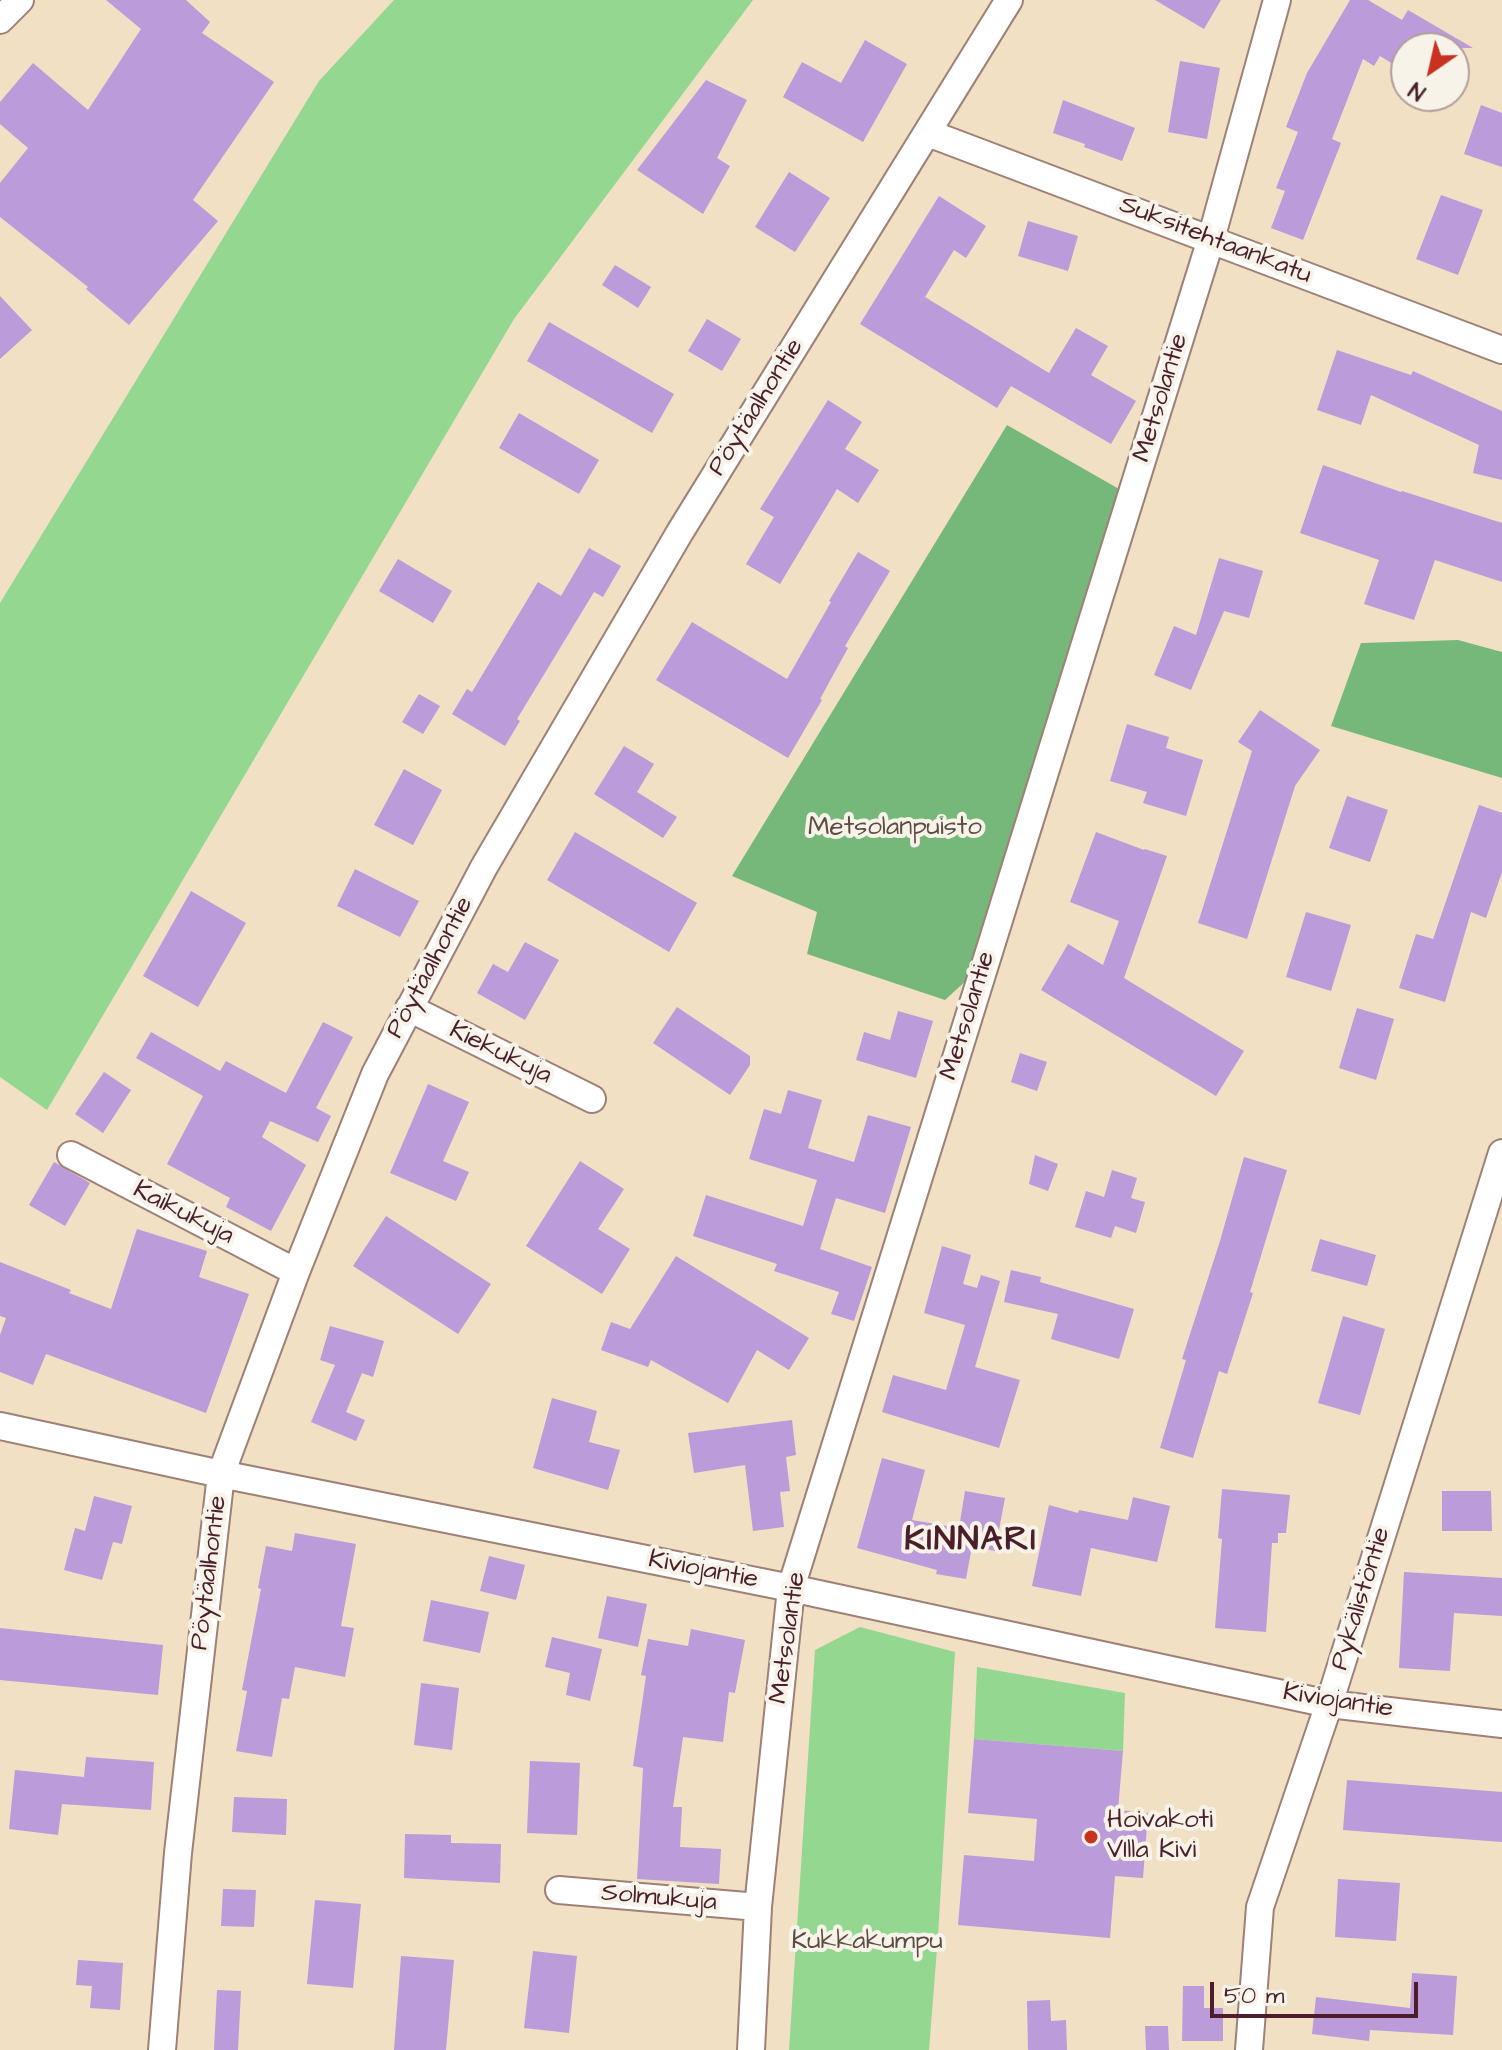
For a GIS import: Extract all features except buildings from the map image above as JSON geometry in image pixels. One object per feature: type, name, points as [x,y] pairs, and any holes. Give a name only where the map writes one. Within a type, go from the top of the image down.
[{"type":"street","points":[[0,20],[20,0]]},
{"type":"street","name":"Pöytäalhontie","points":[[162,2050],[178,1853],[221,1474],[296,1272],[375,1074],[484,867],[680,532],[1009,0]]},
{"type":"street","name":"Metsolantie","points":[[751,2050],[758,1907],[791,1588],[1211,239],[1277,0]]},
{"type":"street","name":"Suksitehtaankatu","points":[[928,133],[1502,350]]},
{"type":"street","name":"Kiekukuja","points":[[409,1008],[592,1099]]},
{"type":"street","name":"Pykälistöntie","points":[[1249,2050],[1260,1907],[1329,1704],[1502,1153]]},
{"type":"street","name":"Kaikukuja","points":[[71,1155],[296,1272]]},
{"type":"street","name":"Kiviojantie","points":[[0,1426],[221,1474],[791,1588],[1329,1704],[1502,1724]]},
{"type":"street","name":"Solmukuja","points":[[559,1890],[758,1907]]},
{"type":"green space","points":[[394,0],[753,0],[514,319],[47,1110],[0,1077],[0,603],[319,81]]},
{"type":"green space","name":"Metsolanpuisto","points":[[1007,425],[1119,489],[968,979],[945,1000],[807,954],[817,912],[732,876]]},
{"type":"green space","points":[[1458,640],[1502,652],[1502,778],[1331,726],[1361,643]]},
{"type":"green space","name":"Kukkakumpu","points":[[860,1627],[955,1652],[929,2050],[789,2050],[815,1650]]},
{"type":"green space","points":[[977,1667],[1125,1693],[1123,1751],[974,1739]]},
{"type":"place","name":"Hoivakoti VIlla Kivi","points":[[1091,1837]]},
{"type":"district","name":"KINNARI","points":[[971,1542]]}]
